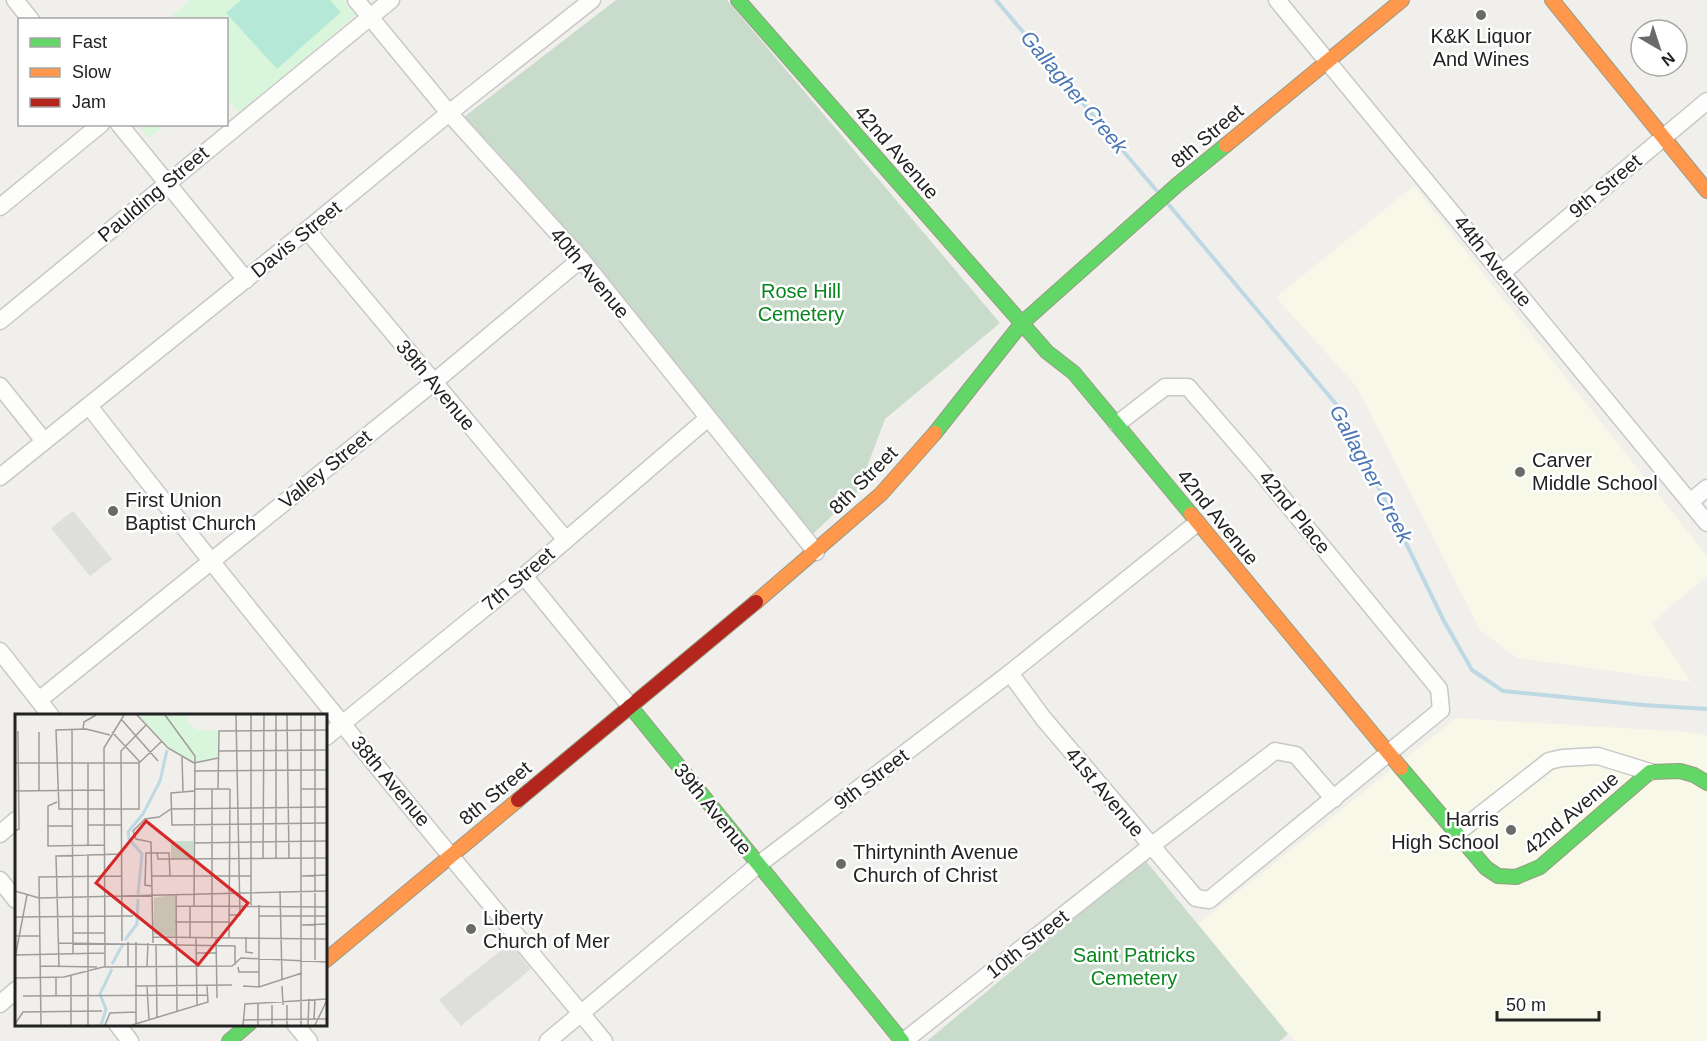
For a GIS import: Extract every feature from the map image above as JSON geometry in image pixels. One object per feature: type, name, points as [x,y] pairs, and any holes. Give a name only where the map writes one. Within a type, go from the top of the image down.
[{"type":"street","points":[[15,0],[29,18]]},
{"type":"street","name":"40th Avenue","points":[[356,0],[449,113],[581,259],[816,552]]},
{"type":"street","name":"Paulding Street","points":[[0,321],[391,0]]},
{"type":"street","name":"Davis Street","points":[[0,477],[592,0]]},
{"type":"street","name":"42nd Avenue","points":[[738,0],[1047,352],[1074,373],[1486,868],[1498,876],[1516,877],[1540,867],[1650,772],[1685,771],[1699,776],[1707,783]]},
{"type":"street","name":"44th Avenue","points":[[1277,0],[1503,272],[1707,523]]},
{"type":"street","name":"8th Street","points":[[327,959],[816,552],[881,494],[933,436],[1022,323],[1177,185],[1402,0]]},
{"type":"street","points":[[1552,0],[1707,191]]},
{"type":"street","name":"9th Street","points":[[1503,272],[1707,101]]},
{"type":"street","points":[[0,207],[99,126]]},
{"type":"street","points":[[121,126],[246,280]]},
{"type":"street","name":"39th Avenue","points":[[307,231],[566,540]]},
{"type":"street","name":"Valley Street","points":[[39,700],[434,382],[581,259]]},
{"type":"street","points":[[0,386],[44,441]]},
{"type":"street","name":"42nd Place","points":[[1117,424],[1165,387],[1188,387],[1257,466],[1439,689],[1441,710],[1389,754]]},
{"type":"street","name":"38th Avenue","points":[[89,406],[343,723],[604,1041]]},
{"type":"street","name":"7th Street","points":[[327,736],[524,576],[708,418]]},
{"type":"street","points":[[1690,502],[1707,488]]},
{"type":"street","name":"9th Street","points":[[548,1041],[758,865],[1010,673],[1197,523]]},
{"type":"street","name":"39th Avenue","points":[[524,576],[903,1041]]},
{"type":"street","points":[[0,651],[50,714]]},
{"type":"street","name":"41st Avenue","points":[[1010,673],[1043,718],[1196,898],[1209,900],[1334,799]]},
{"type":"street","name":"10th Street","points":[[903,1041],[1275,751],[1296,755],[1334,799]]},
{"type":"street","points":[[1334,799],[1389,754]]},
{"type":"street","points":[[1457,832],[1550,761],[1598,756],[1650,772]]},
{"type":"street","points":[[0,834],[15,821]]},
{"type":"street","points":[[0,880],[15,899]]},
{"type":"street","points":[[0,1004],[15,991]]},
{"type":"street","points":[[119,1026],[130,1041]]},
{"type":"street","points":[[229,1041],[247,1026]]},
{"type":"street","points":[[297,1026],[309,1041]]},
{"type":"shaded area","name":"Carver Middle School","points":[[1414,186],[1707,556],[1707,576],[1651,623],[1691,682],[1517,658],[1480,630],[1357,387],[1276,297]]},
{"type":"shaded area","points":[[73,511],[112,559],[90,576],[51,528]]},
{"type":"shaded area","name":"Harris High School","points":[[1456,718],[1707,735],[1707,1041],[1295,1041],[1198,924]]},
{"type":"shaded area","points":[[510,943],[531,969],[461,1026],[439,1000]]},
{"type":"green space","points":[[190,0],[343,0],[356,15],[240,114],[228,99],[228,18],[169,18]]},
{"type":"green space","points":[[241,0],[330,0],[341,12],[277,69],[226,13]]},
{"type":"green space","name":"Rose Hill Cemetery","points":[[616,0],[727,0],[1000,323],[885,419],[858,491],[813,534],[464,117]]},
{"type":"green space","points":[[138,126],[164,126],[149,138]]},
{"type":"green space","name":"Saint Patricks Cemetery","points":[[1145,860],[1288,1034],[1280,1041],[927,1041]]},
{"type":"waterway","name":"Gallagher Creek","points":[[996,0],[1156,190]]},
{"type":"waterway","name":"Gallagher Creek","points":[[1169,205],[1341,410],[1444,621],[1472,670],[1503,691],[1707,709]]},
{"type":"traffic: fast","points":[[738,0],[1047,352],[1074,373],[1191,514]]},
{"type":"traffic: fast","points":[[935,433],[1022,323],[1177,185],[1226,145]]},
{"type":"traffic: fast","points":[[630,706],[902,1041]]},
{"type":"traffic: fast","points":[[1401,768],[1486,868],[1498,876],[1516,877],[1540,867],[1650,772],[1680,771],[1694,775],[1707,783]]},
{"type":"traffic: fast","points":[[229,1041],[247,1026]]},
{"type":"traffic: slow","points":[[1226,145],[1402,0]]},
{"type":"traffic: slow","points":[[1552,0],[1707,191]]},
{"type":"traffic: slow","points":[[756,602],[881,494],[935,433]]},
{"type":"traffic: slow","points":[[1191,514],[1401,768]]},
{"type":"traffic: slow","points":[[327,959],[518,800]]},
{"type":"traffic: jam","points":[[518,800],[756,602]]},
{"type":"place","name":"K&K Liquor And Wines","points":[[1481,15]]},
{"type":"place","name":"Carver Middle School","points":[[1520,472]]},
{"type":"place","name":"First Union Baptist Church","points":[[113,511]]},
{"type":"place","name":"Harris High School","points":[[1511,830]]},
{"type":"place","name":"Thirtyninth Avenue Church of Christ","points":[[841,864]]},
{"type":"place","name":"Liberty Church of Mer","points":[[471,929]]}]
